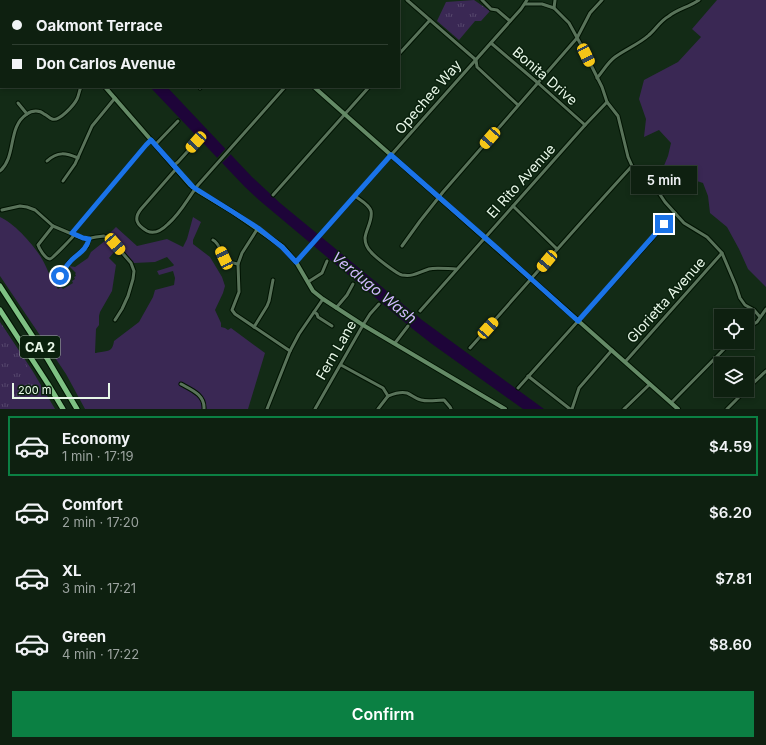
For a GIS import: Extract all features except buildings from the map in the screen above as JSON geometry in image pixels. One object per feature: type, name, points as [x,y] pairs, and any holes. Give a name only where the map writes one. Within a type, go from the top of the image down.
[{"type":"highway","name":"CA 2","points":[[0,286],[29,330],[77,409]]},
{"type":"highway","name":"CA 2","points":[[0,310],[63,409]]},
{"type":"main road","points":[[105,88],[190,185],[258,228],[282,247],[296,262],[313,291],[363,325],[505,409]]},
{"type":"main road","points":[[315,88],[678,409]]},
{"type":"street","points":[[408,0],[476,60],[477,67],[518,105]]},
{"type":"street","points":[[482,0],[491,9],[497,10],[510,21]]},
{"type":"street","points":[[554,8],[555,0]]},
{"type":"street","points":[[402,246],[443,192],[577,38],[590,13],[602,0]]},
{"type":"street","points":[[597,78],[614,57],[649,36],[668,16],[699,0]]},
{"type":"street","points":[[526,2],[542,4],[554,8],[569,23],[597,78],[607,102],[618,116],[628,157],[632,166],[653,184],[665,202],[684,223],[707,237],[722,253],[740,298],[745,305],[754,310],[760,317]]},
{"type":"street","name":"Opechee Way","points":[[296,262],[526,2]]},
{"type":"street","points":[[400,53],[430,20]]},
{"type":"street","name":"Bonita Drive","points":[[491,43],[585,125]]},
{"type":"street","points":[[0,171],[5,166],[9,156],[15,129],[18,123],[27,114],[33,111],[44,113],[51,119],[60,118],[77,99],[80,88]]},
{"type":"street","points":[[196,142],[178,162],[175,168],[136,216],[138,223],[147,231],[156,232],[168,224],[179,212],[195,189],[284,88]]},
{"type":"street","points":[[273,195],[368,88]]},
{"type":"street","points":[[63,181],[75,164],[92,126],[114,98]]},
{"type":"street","name":"El Rito Avenue","points":[[420,311],[607,102]]},
{"type":"street","points":[[18,103],[27,114]]},
{"type":"street","points":[[155,145],[178,121]]},
{"type":"street","points":[[53,226],[38,245],[49,260],[73,234],[151,140]]},
{"type":"street","points":[[48,161],[52,157],[59,154],[68,154],[78,158]]},
{"type":"street","points":[[470,348],[632,166]]},
{"type":"street","points":[[355,196],[367,205],[371,211],[371,218],[365,236],[366,245],[370,252],[400,275],[409,276],[430,268],[457,269]]},
{"type":"street","points":[[2,210],[20,206],[27,207],[35,210],[53,226],[83,238],[89,239],[104,236],[110,240],[134,268],[133,279],[128,296],[115,320]]},
{"type":"street","points":[[513,206],[557,249]]},
{"type":"street","points":[[518,388],[675,213]]},
{"type":"street","points":[[258,228],[242,253],[238,264],[239,292],[232,310],[235,314],[290,351]]},
{"type":"street","points":[[55,282],[63,273],[69,262],[87,246],[89,239]]},
{"type":"street","points":[[213,240],[217,242],[224,258],[229,262],[238,264]]},
{"type":"street","name":"Glorietta Avenue","points":[[625,362],[722,253]]},
{"type":"street","points":[[308,282],[322,273],[327,261]]},
{"type":"street","points":[[254,327],[267,306],[273,280]]},
{"type":"street","points":[[336,308],[347,295],[353,284]]},
{"type":"street","points":[[267,409],[290,351],[299,334],[323,299]]},
{"type":"street","name":"Fern Lane","points":[[315,409],[363,325],[370,314],[380,304]]},
{"type":"street","points":[[754,324],[766,309]]},
{"type":"street","points":[[314,312],[318,317],[332,326]]},
{"type":"street","points":[[312,316],[318,317]]},
{"type":"street","points":[[395,343],[408,326]]},
{"type":"street","points":[[671,403],[724,349]]},
{"type":"street","points":[[528,376],[571,409],[578,388],[612,350]]},
{"type":"street","points":[[341,365],[383,388],[388,396]]},
{"type":"street","points":[[754,383],[766,371]]},
{"type":"street","points":[[181,384],[196,392],[200,396],[203,400],[204,409]]},
{"type":"street","points":[[624,409],[650,384]]},
{"type":"street","points":[[378,409],[388,396],[400,393],[406,393],[420,400],[444,400],[451,409]]},
{"type":"street","points":[[727,409],[740,397]]},
{"type":"green space","points":[[474,0],[490,11],[481,21],[475,21],[459,40],[437,21],[446,2]]},
{"type":"green space","points":[[717,0],[766,0],[766,287],[748,269],[727,227],[710,213],[708,196],[703,183],[675,174],[663,168],[671,143],[659,130],[644,137],[646,119],[639,99],[644,80],[678,62],[701,37],[692,29]]},
{"type":"green space","points":[[0,217],[17,229],[34,247],[58,289],[61,287],[63,289],[73,283],[72,281],[75,279],[74,277],[76,276],[76,273],[69,266],[75,267],[88,258],[91,252],[106,240],[115,251],[109,258],[116,265],[112,291],[100,312],[99,325],[96,329],[95,353],[110,350],[114,341],[139,322],[153,297],[155,290],[174,285],[175,278],[173,271],[159,275],[157,271],[174,265],[167,257],[155,262],[134,263],[112,237],[108,235],[116,227],[137,246],[167,239],[183,247],[187,239],[193,217],[201,222],[193,240],[193,244],[210,257],[222,277],[225,286],[215,310],[221,323],[221,327],[228,330],[231,328],[265,353],[248,409],[85,409],[66,374],[0,276]]},
{"type":"green space","points":[[0,322],[32,370],[55,409],[0,409]]},
{"type":"green space","points":[[2,325],[28,368],[35,391],[13,406],[14,409],[0,409],[0,328]]},
{"type":"water","name":"Verdugo Wash","points":[[151,88],[168,88],[252,177],[280,203],[422,320],[544,409],[523,409],[432,344],[245,187]]},
{"type":"pier","points":[[227,147],[232,153],[222,163],[217,158]]},
{"type":"route","points":[[60,276],[69,262],[86,247],[88,243],[89,239],[79,237],[72,233],[151,140],[190,185],[258,228],[282,247],[293,257],[296,262],[391,155],[578,321],[664,224]]}]
